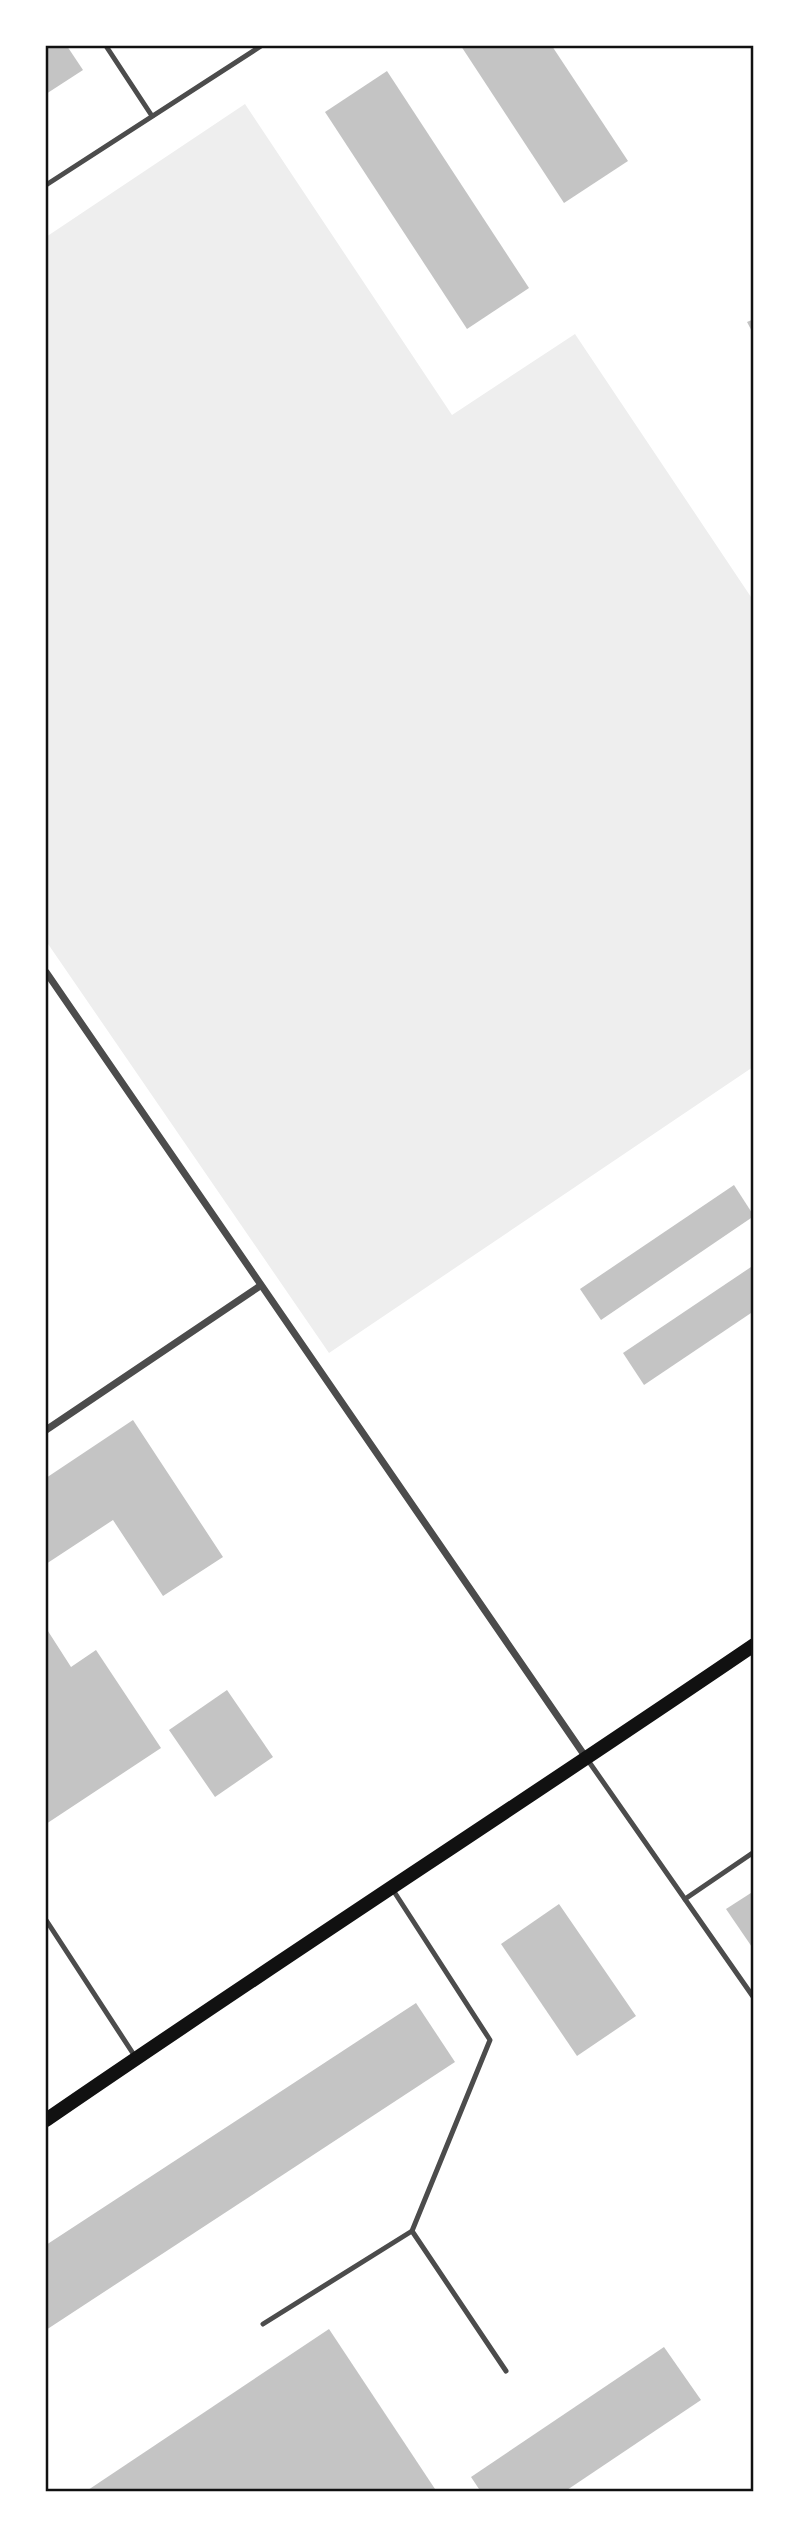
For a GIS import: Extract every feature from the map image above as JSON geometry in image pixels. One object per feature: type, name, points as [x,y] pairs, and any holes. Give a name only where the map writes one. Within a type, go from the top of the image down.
[{"type":"main road","points":[[46,2120],[391,1886],[754,1645]]},
{"type":"street","points":[[46,972],[586,1759]]},
{"type":"street","points":[[46,1430],[260,1286]]},
{"type":"lane","points":[[106,46],[152,116]]},
{"type":"lane","points":[[46,185],[261,46]]},
{"type":"lane","points":[[586,1759],[754,1998]]},
{"type":"lane","points":[[685,1899],[754,1852]]},
{"type":"lane","points":[[263,2324],[412,2231],[490,2040],[391,1886]]},
{"type":"lane","points":[[46,1920],[136,2058]]},
{"type":"lane","points":[[412,2231],[506,2371]]},
{"type":"shaded area","points":[[245,104],[452,415],[575,334],[753,600],[753,1067],[329,1353],[46,941],[46,237]]},
{"type":"building","points":[[46,46],[67,46],[83,70],[46,94]]},
{"type":"building","points":[[461,46],[552,46],[628,161],[564,203]]},
{"type":"building","points":[[387,71],[529,288],[467,329],[325,112]]},
{"type":"building","points":[[754,319],[754,335],[747,322]]},
{"type":"building","points":[[734,1185],[754,1216],[601,1320],[580,1289]]},
{"type":"building","points":[[754,1265],[754,1311],[644,1385],[623,1353]]},
{"type":"building","points":[[133,1420],[223,1557],[163,1596],[113,1520],[46,1564],[46,1478]]},
{"type":"building","points":[[46,1628],[71,1667],[96,1650],[161,1748],[46,1824]]},
{"type":"building","points":[[227,1690],[273,1757],[215,1797],[169,1730]]},
{"type":"building","points":[[754,1891],[754,1950],[726,1909]]},
{"type":"building","points":[[559,1904],[636,2016],[577,2056],[501,1944]]},
{"type":"building","points":[[416,2003],[455,2062],[46,2330],[46,2245]]},
{"type":"building","points":[[329,2329],[437,2492],[85,2492]]},
{"type":"building","points":[[664,2347],[701,2400],[564,2492],[481,2492],[471,2477]]}]
